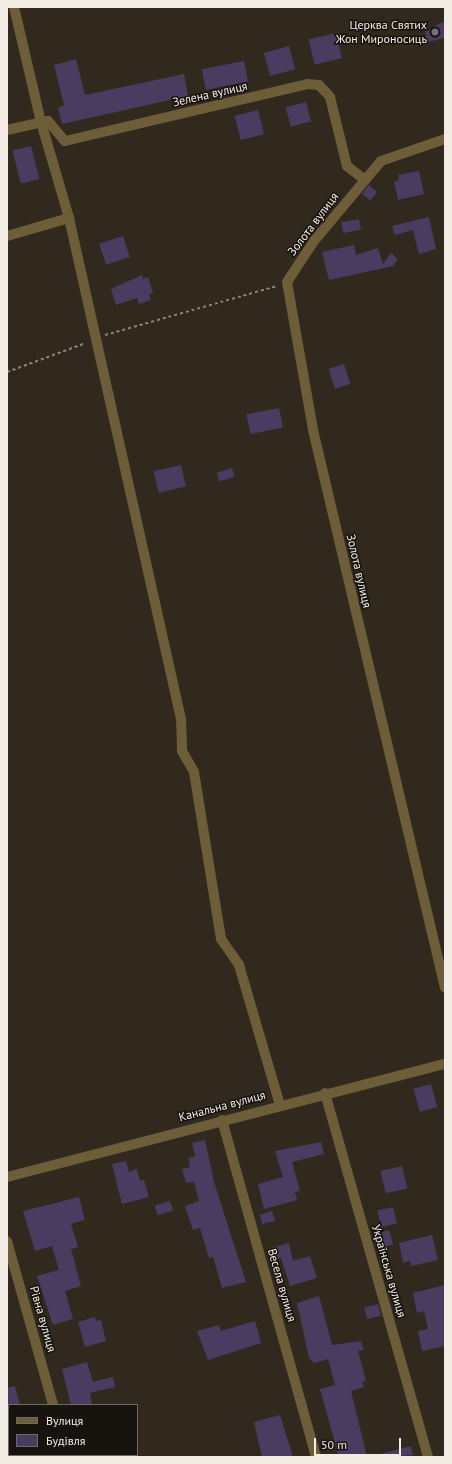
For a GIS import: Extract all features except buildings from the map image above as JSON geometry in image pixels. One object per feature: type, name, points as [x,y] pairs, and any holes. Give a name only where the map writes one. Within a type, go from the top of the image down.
[{"type":"street","points":[[14,7],[41,122],[69,218],[181,719],[182,751],[194,772],[221,939],[239,965],[280,1105]]},
{"type":"street","name":"Зелена вулиця","points":[[41,122],[48,121],[65,141],[319,85],[330,96],[347,166],[365,180]]},
{"type":"street","points":[[7,130],[41,122]]},
{"type":"street","name":"Золота вулиця","points":[[445,139],[382,161],[314,241],[288,282],[312,430],[445,988]]},
{"type":"street","points":[[7,236],[69,218]]},
{"type":"street","name":"Канальна вулиця","points":[[7,1177],[325,1093],[445,1064]]},
{"type":"street","name":"Українська вулиця","points":[[325,1093],[428,1457]]},
{"type":"street","name":"Весела вулиця","points":[[222,1120],[316,1457]]},
{"type":"street","name":"Рівна вулиця","points":[[7,1241],[53,1404]]},
{"type":"path","points":[[7,372],[74,351],[95,338],[288,282]]},
{"type":"place","name":"Церква Святих Жон Мироносиць","points":[[435,32]]}]
